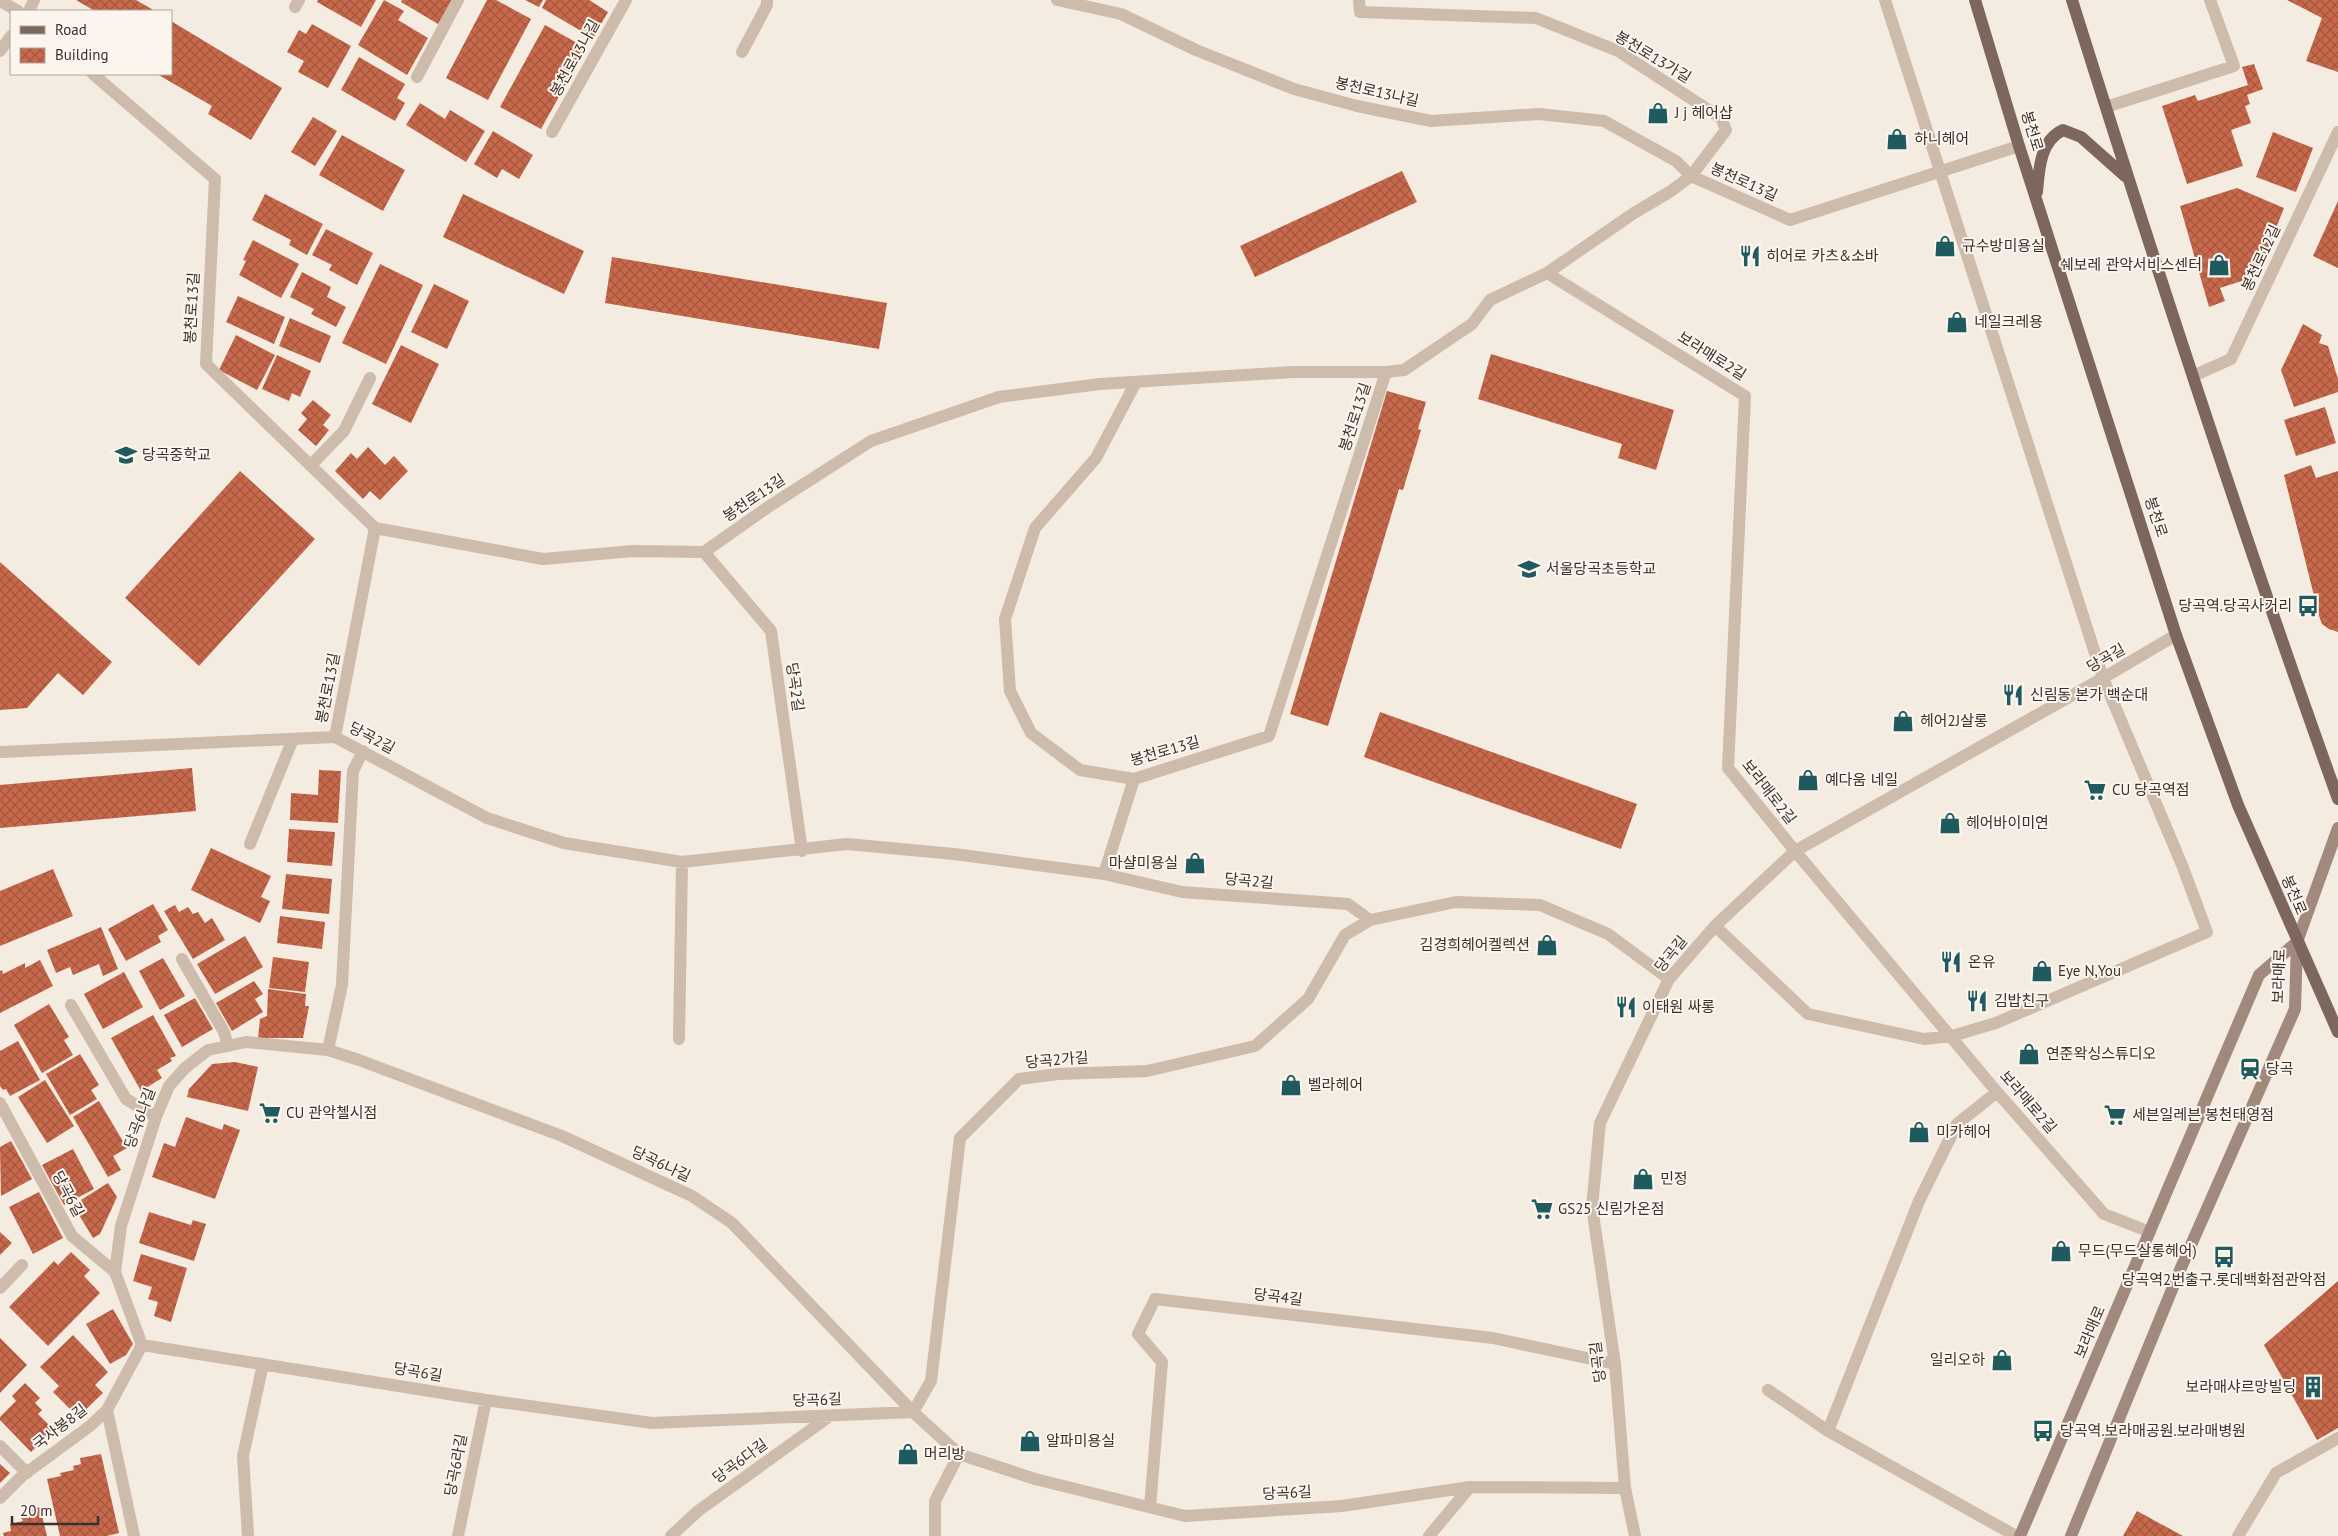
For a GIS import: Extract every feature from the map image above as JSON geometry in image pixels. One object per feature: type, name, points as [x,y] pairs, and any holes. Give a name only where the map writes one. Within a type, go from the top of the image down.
[{"type":"main road","name":"봉천로","points":[[1975,0],[2019,146],[2176,635],[2238,805],[2338,1032]]},
{"type":"main road","points":[[2072,0],[2127,178],[2294,678],[2338,800]]},
{"type":"main road","points":[[2037,201],[2039,164],[2048,141],[2063,130],[2081,137],[2127,178]]},
{"type":"main road","points":[[2297,942],[2338,828]]},
{"type":"main road","name":"보라매로","points":[[2020,1536],[2260,975],[2297,942]]},
{"type":"main road","name":"보라매로","points":[[2072,1536],[2180,1270],[2295,1009],[2297,942]]},
{"type":"street","points":[[417,77],[458,0]]},
{"type":"street","name":"봉천로13나길","points":[[552,132],[626,0]]},
{"type":"street","points":[[742,52],[767,5],[767,0]]},
{"type":"street","name":"봉천로13나길","points":[[1057,0],[1121,14],[1196,50],[1285,85],[1357,106],[1431,120],[1539,114],[1604,121],[1676,162],[1691,176]]},
{"type":"street","name":"봉천로13가길","points":[[1359,0],[1360,12],[1536,18],[1618,51],[1720,118],[1726,130],[1691,176]]},
{"type":"street","points":[[1715,926],[1808,1014],[1924,1039],[1952,1036],[1996,1024],[2207,932],[2182,865],[2103,678],[1885,0]]},
{"type":"street","points":[[2106,107],[2234,66],[2210,0]]},
{"type":"street","points":[[0,1],[16,10]]},
{"type":"street","points":[[0,51],[10,37]]},
{"type":"street","name":"봉천로13길","points":[[94,75],[215,179],[206,364],[376,528],[335,737]]},
{"type":"street","name":"봉천로12길","points":[[2193,376],[2232,359],[2338,132]]},
{"type":"street","name":"봉천로13길","points":[[704,552],[768,507],[871,441],[999,397],[1100,384],[1293,372],[1386,372],[1404,370],[1472,324],[1490,300],[1547,273],[1691,176],[1790,220],[2019,146]]},
{"type":"street","name":"보라매로2길","points":[[1547,273],[1745,396],[1728,768],[1997,1092],[2104,1214],[2150,1232]]},
{"type":"street","name":"봉천로13길","points":[[1136,382],[1096,458],[1035,528],[1005,619],[1010,691],[1031,733],[1080,770],[1134,779],[1269,736],[1386,372]]},
{"type":"street","points":[[311,465],[344,431],[370,378]]},
{"type":"street","points":[[376,528],[543,559],[633,551],[704,552]]},
{"type":"street","name":"당곡2길","points":[[704,552],[771,631],[802,851]]},
{"type":"street","name":"당곡길","points":[[1636,1536],[1625,1488],[1615,1364],[1592,1207],[1600,1122],[1669,979],[1715,926],[1795,851],[2176,635]]},
{"type":"street","name":"당곡2길","points":[[0,752],[335,737],[487,818],[564,843],[682,862],[802,851],[847,844],[954,854],[1104,874],[1182,892],[1348,904],[1370,920]]},
{"type":"street","points":[[250,844],[293,739]]},
{"type":"street","points":[[328,1050],[342,985],[353,771],[363,751]]},
{"type":"street","points":[[1104,874],[1134,779]]},
{"type":"street","points":[[679,1039],[682,862]]},
{"type":"street","points":[[1370,920],[1456,902],[1540,905],[1608,934],[1669,979]]},
{"type":"street","name":"당곡2가길","points":[[913,1412],[931,1382],[960,1138],[1019,1079],[1058,1074],[1147,1071],[1254,1046],[1308,998],[1345,935],[1370,920]]},
{"type":"street","points":[[182,959],[224,1032],[228,1046]]},
{"type":"street","points":[[71,1005],[126,1099],[156,1117]]},
{"type":"street","name":"당곡6나길","points":[[115,1272],[120,1226],[156,1117],[169,1086],[185,1068],[208,1050],[246,1042],[328,1050],[562,1136],[692,1196],[732,1223],[913,1412]]},
{"type":"street","points":[[1828,1431],[1919,1201],[1957,1124],[1997,1092]]},
{"type":"street","name":"당곡6길","points":[[0,1103],[72,1236],[115,1272],[142,1345],[486,1400],[652,1423],[913,1412],[959,1454],[1035,1479],[1185,1516],[1322,1508],[1470,1487],[1625,1488]]},
{"type":"street","points":[[0,1288],[22,1265]]},
{"type":"street","name":"당곡4길","points":[[1150,1507],[1162,1362],[1138,1334],[1155,1299],[1493,1338],[1615,1364]]},
{"type":"street","name":"국사봉8길","points":[[0,1498],[27,1473],[90,1426],[107,1410],[142,1345]]},
{"type":"street","points":[[248,1536],[243,1456],[264,1364]]},
{"type":"street","points":[[1768,1390],[1828,1431],[2016,1536]]},
{"type":"street","name":"당곡6라길","points":[[458,1536],[486,1400]]},
{"type":"street","points":[[107,1410],[134,1536]]},
{"type":"street","name":"당곡6다길","points":[[671,1536],[698,1511],[830,1415]]},
{"type":"street","points":[[2238,1536],[2276,1473],[2338,1438]]},
{"type":"street","points":[[0,1446],[27,1473]]},
{"type":"street","points":[[935,1536],[935,1501],[959,1454]]},
{"type":"street","points":[[1429,1536],[1470,1487]]},
{"type":"building","points":[[76,0],[136,0],[153,10],[93,10]]},
{"type":"building","points":[[318,0],[376,0],[361,27],[317,2]]},
{"type":"building","points":[[384,0],[404,11],[398,20],[428,38],[407,75],[358,45]]},
{"type":"building","points":[[402,0],[452,0],[438,24],[401,2]]},
{"type":"building","points":[[487,0],[496,0],[531,19],[488,100],[446,78]]},
{"type":"building","points":[[525,0],[543,0],[539,7]]},
{"type":"building","points":[[546,0],[589,0],[608,12],[593,38],[542,8]]},
{"type":"building","points":[[2287,0],[2338,0],[2338,72],[2306,61],[2322,18]]},
{"type":"building","points":[[172,22],[282,88],[251,140],[208,114],[212,106],[159,75],[172,75]]},
{"type":"building","points":[[312,24],[351,46],[328,88],[298,72],[304,61],[287,52],[299,30],[306,34]]},
{"type":"building","points":[[545,25],[586,48],[541,129],[500,107]]},
{"type":"building","points":[[359,57],[405,84],[397,98],[405,103],[395,121],[341,90]]},
{"type":"building","points":[[2254,64],[2263,89],[2247,95],[2250,104],[2245,106],[2251,123],[2231,130],[2243,166],[2187,184],[2162,106],[2195,95],[2198,101],[2248,85],[2242,67]]},
{"type":"building","points":[[420,103],[445,119],[450,110],[485,131],[466,162],[406,125]]},
{"type":"building","points":[[313,117],[337,131],[315,166],[291,152]]},
{"type":"building","points":[[493,131],[533,155],[519,179],[502,169],[497,178],[474,164]]},
{"type":"building","points":[[2273,132],[2313,148],[2296,192],[2256,177]]},
{"type":"building","points":[[342,135],[405,170],[383,211],[319,175]]},
{"type":"building","points":[[1402,171],[1417,202],[1255,277],[1240,246]]},
{"type":"building","points":[[2237,188],[2284,208],[2257,276],[2220,288],[2225,301],[2209,307],[2180,206]]},
{"type":"building","points":[[265,194],[323,224],[307,255],[289,245],[291,240],[252,220]]},
{"type":"building","points":[[463,194],[584,251],[564,294],[443,237]]},
{"type":"building","points":[[2338,201],[2338,268],[2313,256]]},
{"type":"building","points":[[326,229],[373,253],[357,285],[329,270],[332,265],[312,255]]},
{"type":"building","points":[[253,240],[299,264],[281,298],[239,275],[246,261],[243,260]]},
{"type":"building","points":[[612,257],[887,303],[879,349],[605,303]]},
{"type":"building","points":[[380,264],[423,285],[386,364],[342,343]]},
{"type":"building","points":[[302,272],[331,287],[327,297],[346,307],[336,327],[311,314],[314,309],[290,297]]},
{"type":"building","points":[[434,284],[469,301],[447,349],[411,332]]},
{"type":"building","points":[[238,296],[285,317],[274,344],[226,322]]},
{"type":"building","points":[[290,318],[331,336],[320,363],[279,346]]},
{"type":"building","points":[[2303,324],[2322,335],[2319,343],[2328,346],[2338,379],[2338,392],[2294,407],[2281,370]]},
{"type":"building","points":[[236,335],[275,355],[257,390],[219,370]]},
{"type":"building","points":[[401,345],[439,364],[411,423],[372,404]]},
{"type":"building","points":[[1491,354],[1674,410],[1656,470],[1618,458],[1622,444],[1478,399]]},
{"type":"building","points":[[277,355],[311,371],[300,397],[292,393],[289,401],[262,389]]},
{"type":"building","points":[[1387,391],[1426,402],[1418,429],[1421,430],[1403,490],[1399,489],[1328,726],[1290,714]]},
{"type":"building","points":[[313,400],[331,415],[323,425],[329,430],[316,446],[298,430],[307,419],[301,413]]},
{"type":"building","points":[[2325,407],[2336,443],[2296,456],[2284,420]]},
{"type":"building","points":[[368,447],[385,465],[394,456],[408,471],[380,500],[370,491],[363,499],[335,471],[351,453],[357,459]]},
{"type":"building","points":[[2311,465],[2316,478],[2338,471],[2338,632],[2322,624],[2319,616],[2284,475]]},
{"type":"building","points":[[240,471],[315,539],[199,666],[125,598]]},
{"type":"building","points":[[0,562],[112,662],[83,695],[58,673],[27,708],[0,710]]},
{"type":"building","points":[[1380,712],[1637,804],[1621,849],[1364,757]]},
{"type":"building","points":[[192,768],[196,811],[0,828],[0,785]]},
{"type":"building","points":[[319,770],[341,771],[338,823],[290,820],[291,793],[318,795]]},
{"type":"building","points":[[289,829],[335,832],[332,866],[287,862]]},
{"type":"building","points":[[211,848],[271,876],[261,897],[270,901],[260,923],[191,890]]},
{"type":"building","points":[[53,869],[73,916],[0,946],[0,891]]},
{"type":"building","points":[[286,874],[332,879],[329,914],[282,909]]},
{"type":"building","points":[[153,904],[168,930],[158,936],[161,942],[126,961],[108,929]]},
{"type":"building","points":[[175,905],[179,912],[188,907],[193,914],[198,912],[205,923],[212,918],[225,940],[193,959],[164,911]]},
{"type":"building","points":[[280,916],[325,922],[322,949],[277,943]]},
{"type":"building","points":[[101,927],[118,969],[103,976],[99,964],[73,975],[70,967],[56,973],[47,950]]},
{"type":"building","points":[[245,936],[263,967],[215,994],[197,964]]},
{"type":"building","points":[[273,957],[309,962],[305,992],[269,988]]},
{"type":"building","points":[[163,958],[185,996],[160,1010],[139,971]]},
{"type":"building","points":[[40,960],[53,986],[0,1013],[0,971],[2,970],[3,974],[25,963],[25,968]]},
{"type":"building","points":[[124,972],[143,1007],[103,1029],[84,994]]},
{"type":"building","points":[[254,981],[263,994],[255,999],[263,1012],[232,1031],[216,1003]]},
{"type":"building","points":[[268,989],[306,994],[305,1006],[309,1006],[303,1038],[258,1038],[260,1019],[267,1016]]},
{"type":"building","points":[[195,998],[213,1029],[182,1047],[164,1015]]},
{"type":"building","points":[[49,1004],[69,1037],[64,1040],[73,1055],[42,1073],[14,1025]]},
{"type":"building","points":[[153,1015],[176,1056],[170,1058],[172,1061],[157,1070],[162,1078],[141,1091],[111,1038]]},
{"type":"building","points":[[18,1041],[40,1080],[10,1096],[6,1089],[3,1090],[0,1086],[0,1051]]},
{"type":"building","points":[[80,1054],[99,1085],[91,1090],[97,1099],[70,1115],[46,1074]]},
{"type":"building","points":[[235,1062],[258,1067],[248,1111],[187,1097],[189,1089],[212,1064]]},
{"type":"building","points":[[45,1080],[74,1126],[47,1143],[18,1097]]},
{"type":"building","points":[[99,1101],[127,1148],[113,1156],[121,1170],[108,1177],[73,1117]]},
{"type":"building","points":[[186,1117],[222,1130],[224,1124],[240,1130],[215,1199],[152,1177],[164,1143],[175,1147]]},
{"type":"building","points":[[11,1141],[32,1179],[1,1196],[0,1147]]},
{"type":"building","points":[[73,1149],[94,1189],[64,1205],[42,1165]]},
{"type":"building","points":[[108,1183],[117,1197],[100,1234],[93,1238],[73,1205]]},
{"type":"building","points":[[39,1192],[63,1238],[33,1254],[9,1207]]},
{"type":"building","points":[[149,1212],[191,1225],[193,1220],[206,1224],[194,1261],[139,1243]]},
{"type":"building","points":[[0,1232],[12,1243],[0,1255]]},
{"type":"building","points":[[71,1252],[90,1270],[84,1276],[100,1293],[48,1346],[9,1307],[54,1261],[58,1265]]},
{"type":"building","points":[[141,1254],[187,1268],[171,1322],[154,1316],[158,1302],[148,1299],[152,1287],[133,1281]]},
{"type":"building","name":"보라매샤르망빌딩","points":[[2338,1281],[2338,1428],[2317,1440],[2264,1345]]},
{"type":"building","points":[[113,1309],[133,1344],[126,1355],[110,1364],[86,1324]]},
{"type":"building","points":[[73,1335],[108,1372],[95,1385],[103,1393],[78,1417],[53,1392],[59,1386],[40,1367]]},
{"type":"building","points":[[0,1338],[27,1365],[0,1393]]},
{"type":"building","points":[[25,1383],[40,1398],[35,1403],[42,1410],[38,1414],[54,1430],[31,1452],[0,1420],[0,1417],[16,1401],[12,1396]]},
{"type":"building","points":[[101,1454],[119,1533],[107,1536],[60,1536],[47,1479],[61,1476],[60,1473],[74,1470],[73,1466],[81,1464],[80,1458]]},
{"type":"building","points":[[0,1464],[10,1473],[0,1483]]},
{"type":"building","points":[[40,1507],[47,1536],[4,1536],[3,1533],[11,1531],[10,1524],[23,1521],[21,1517],[30,1515],[29,1510]]},
{"type":"building","points":[[2137,1511],[2183,1536],[2123,1536]]},
{"type":"place","name":"J j 헤어샵","points":[[1658,113]]},
{"type":"place","name":"하니헤어","points":[[1897,139]]},
{"type":"place","name":"규수방미용실","points":[[1945,246]]},
{"type":"place","name":"히어로 카츠&소바","points":[[1750,256]]},
{"type":"place","name":"쉐보레 관악서비스센터","points":[[2219,265]]},
{"type":"place","name":"네일크레용","points":[[1957,322]]},
{"type":"place","name":"당곡중학교","points":[[126,455]]},
{"type":"place","name":"서울당곡초등학교","points":[[1529,569]]},
{"type":"place","name":"당곡역.당곡사거리","points":[[2308,606]]},
{"type":"place","name":"신림동 본가 백순대","points":[[2013,695]]},
{"type":"place","name":"헤어2J살롱","points":[[1903,721]]},
{"type":"place","name":"예다움 네일","points":[[1808,780]]},
{"type":"place","name":"CU 당곡역점","points":[[2095,790]]},
{"type":"place","name":"헤어바이미연","points":[[1950,823]]},
{"type":"place","name":"마샬미용실","points":[[1195,863]]},
{"type":"place","name":"김경희헤어켈렉션","points":[[1547,945]]},
{"type":"place","name":"온유","points":[[1951,962]]},
{"type":"place","name":"Eye N,You","points":[[2042,971]]},
{"type":"place","name":"김밥친구","points":[[1977,1001]]},
{"type":"place","name":"이태원 싸롱","points":[[1626,1007]]},
{"type":"place","name":"연준왁싱스튜디오","points":[[2029,1054]]},
{"type":"place","name":"당곡","points":[[2250,1069]]},
{"type":"place","name":"벨라헤어","points":[[1291,1085]]},
{"type":"place","name":"CU 관악첼시점","points":[[270,1113]]},
{"type":"place","name":"세븐일레븐 봉천태영점","points":[[2115,1115]]},
{"type":"place","name":"미카헤어","points":[[1919,1132]]},
{"type":"place","name":"민정","points":[[1643,1179]]},
{"type":"place","name":"GS25 신림가온점","points":[[1542,1209]]},
{"type":"place","name":"무드(무드살롱헤어)","points":[[2061,1251]]},
{"type":"place","name":"당곡역2번출구.롯데백화점관악점","points":[[2224,1257]]},
{"type":"place","name":"일리오하","points":[[2002,1360]]},
{"type":"place","name":"보라매샤르망빌딩","points":[[2313,1387]]},
{"type":"place","name":"당곡역.보라매공원.보라매병원","points":[[2043,1431]]},
{"type":"place","name":"알파미용실","points":[[1030,1441]]},
{"type":"place","name":"머리방","points":[[908,1454]]}]
